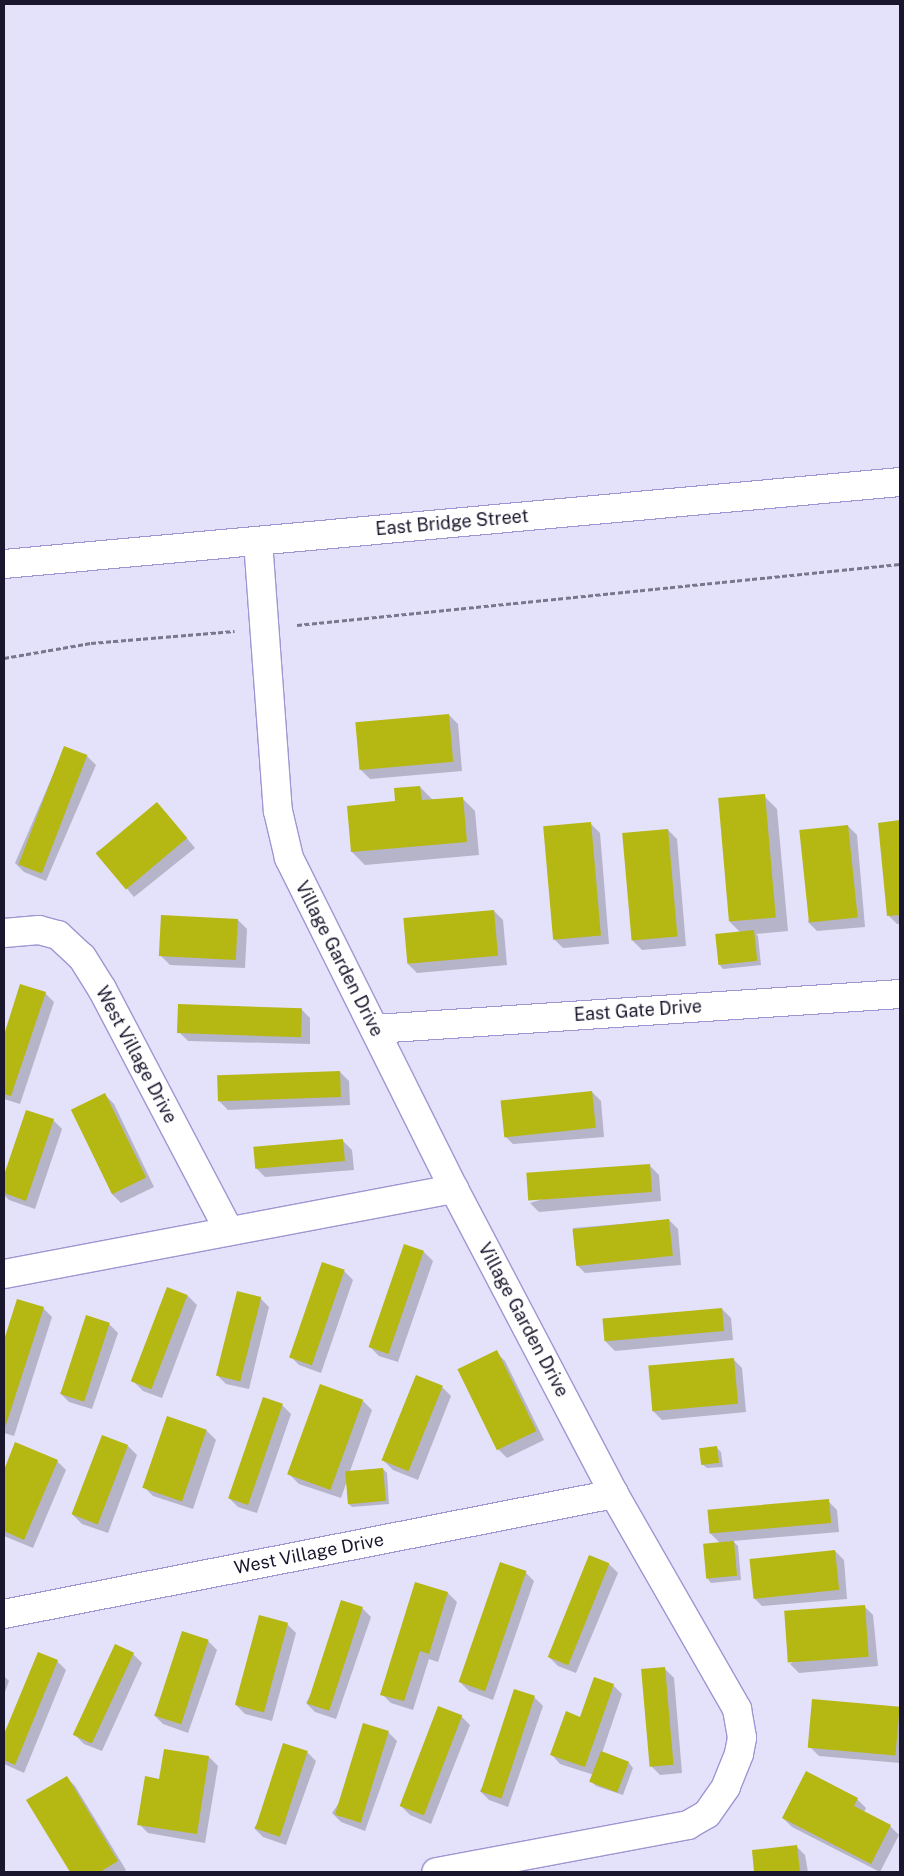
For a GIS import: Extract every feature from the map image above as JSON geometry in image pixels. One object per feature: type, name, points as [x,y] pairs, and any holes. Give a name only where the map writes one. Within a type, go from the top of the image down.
[{"type":"street","name":"East Bridge Street","points":[[4,564],[900,482]]},
{"type":"street","name":"Village Garden Drive","points":[[258,541],[278,811],[289,858],[454,1189],[614,1494],[737,1709],[742,1738],[739,1754],[726,1787],[707,1814],[688,1825],[436,1872]]},
{"type":"street","name":"West Village Drive","points":[[4,933],[39,930],[58,936],[82,957],[102,989],[229,1231]]},
{"type":"street","name":"East Gate Drive","points":[[375,1029],[900,994]]},
{"type":"street","points":[[4,1274],[454,1189]]},
{"type":"street","name":"West Village Drive","points":[[4,1614],[614,1494]]},
{"type":"path","points":[[4,658],[91,643],[265,628],[900,564]]},
{"type":"building","points":[[449,714],[453,762],[360,770],[355,722]]},
{"type":"building","points":[[64,746],[87,755],[42,874],[18,865]]},
{"type":"building","points":[[420,786],[422,800],[463,797],[467,842],[351,852],[347,806],[395,801],[394,788]]},
{"type":"building","points":[[765,794],[776,918],[729,922],[718,798]]},
{"type":"building","points":[[157,802],[187,838],[126,889],[96,853]]},
{"type":"building","points":[[900,820],[900,915],[887,916],[878,823]]},
{"type":"building","points":[[591,822],[601,936],[553,940],[543,826]]},
{"type":"building","points":[[848,825],[858,917],[809,923],[799,830]]},
{"type":"building","points":[[668,829],[677,937],[632,941],[622,833]]},
{"type":"building","points":[[494,910],[498,956],[407,964],[403,918]]},
{"type":"building","points":[[161,915],[238,919],[236,960],[159,956]]},
{"type":"building","points":[[754,930],[757,961],[718,965],[715,934]]},
{"type":"building","points":[[20,984],[46,992],[11,1096],[4,1094],[4,1035]]},
{"type":"building","points":[[178,1004],[302,1008],[301,1037],[177,1033]]},
{"type":"building","points":[[340,1071],[341,1097],[218,1101],[217,1075]]},
{"type":"building","points":[[592,1091],[596,1128],[504,1137],[501,1101]]},
{"type":"building","points":[[105,1093],[146,1177],[112,1194],[71,1110]]},
{"type":"building","points":[[26,1110],[54,1119],[26,1201],[4,1193],[4,1175]]},
{"type":"building","points":[[343,1139],[345,1161],[255,1169],[253,1147]]},
{"type":"building","points":[[650,1164],[652,1192],[528,1201],[526,1173]]},
{"type":"building","points":[[669,1219],[673,1256],[576,1266],[573,1229]]},
{"type":"building","points":[[404,1244],[424,1251],[388,1354],[369,1347]]},
{"type":"building","points":[[322,1262],[345,1270],[312,1365],[289,1357]]},
{"type":"building","points":[[167,1287],[188,1295],[151,1389],[131,1381]]},
{"type":"building","points":[[237,1291],[261,1297],[240,1381],[216,1375]]},
{"type":"building","points":[[17,1299],[44,1307],[4,1431],[4,1340]]},
{"type":"building","points":[[722,1308],[724,1331],[604,1341],[602,1318]]},
{"type":"building","points":[[86,1315],[110,1323],[84,1402],[60,1394]]},
{"type":"building","points":[[497,1350],[536,1431],[497,1450],[457,1369]]},
{"type":"building","points":[[734,1358],[738,1404],[652,1411],[648,1365]]},
{"type":"building","points":[[416,1375],[443,1386],[408,1471],[382,1460]]},
{"type":"building","points":[[320,1384],[363,1400],[330,1490],[287,1474]]},
{"type":"building","points":[[263,1397],[283,1404],[248,1505],[228,1498]]},
{"type":"building","points":[[167,1416],[207,1430],[182,1502],[142,1488]]},
{"type":"building","points":[[102,1435],[128,1445],[98,1524],[72,1514]]},
{"type":"building","points":[[15,1442],[58,1460],[24,1540],[4,1531],[4,1470]]},
{"type":"building","points":[[717,1446],[719,1463],[701,1465],[699,1448]]},
{"type":"building","points":[[383,1468],[386,1501],[348,1504],[345,1471]]},
{"type":"building","points":[[829,1499],[831,1523],[710,1534],[707,1510]]},
{"type":"building","points":[[734,1541],[737,1576],[706,1579],[703,1544]]},
{"type":"building","points":[[835,1550],[839,1590],[754,1599],[749,1559]]},
{"type":"building","points":[[589,1555],[609,1563],[568,1665],[548,1657]]},
{"type":"building","points":[[500,1562],[526,1571],[485,1691],[459,1682]]},
{"type":"building","points":[[415,1582],[448,1592],[429,1654],[420,1651],[404,1701],[380,1695]]},
{"type":"building","points":[[341,1600],[363,1607],[329,1711],[307,1704]]},
{"type":"building","points":[[865,1605],[869,1657],[788,1663],[784,1611]]},
{"type":"building","points":[[259,1615],[288,1623],[264,1713],[235,1705]]},
{"type":"building","points":[[182,1631],[209,1640],[181,1724],[154,1716]]},
{"type":"building","points":[[115,1644],[134,1653],[92,1744],[73,1735]]},
{"type":"building","points":[[38,1652],[58,1660],[15,1765],[4,1760],[4,1734]]},
{"type":"building","points":[[665,1667],[674,1765],[650,1767],[641,1669]]},
{"type":"building","points":[[594,1677],[614,1684],[585,1767],[550,1755],[566,1711],[580,1717]]},
{"type":"building","points":[[514,1689],[535,1696],[502,1799],[481,1792]]},
{"type":"building","points":[[812,1699],[900,1707],[895,1755],[808,1748]]},
{"type":"building","points":[[438,1706],[462,1715],[424,1815],[400,1806]]},
{"type":"building","points":[[363,1723],[389,1731],[361,1823],[335,1815]]},
{"type":"building","points":[[283,1743],[308,1751],[280,1837],[255,1829]]},
{"type":"building","points":[[164,1749],[209,1756],[197,1834],[137,1825],[145,1776],[159,1779]]},
{"type":"building","points":[[601,1751],[629,1762],[617,1793],[589,1782]]},
{"type":"building","points":[[806,1771],[858,1798],[854,1806],[891,1825],[871,1864],[782,1818]]},
{"type":"building","points":[[67,1776],[118,1861],[100,1872],[70,1872],[26,1800]]},
{"type":"building","points":[[797,1845],[800,1872],[754,1872],[752,1850]]}]
